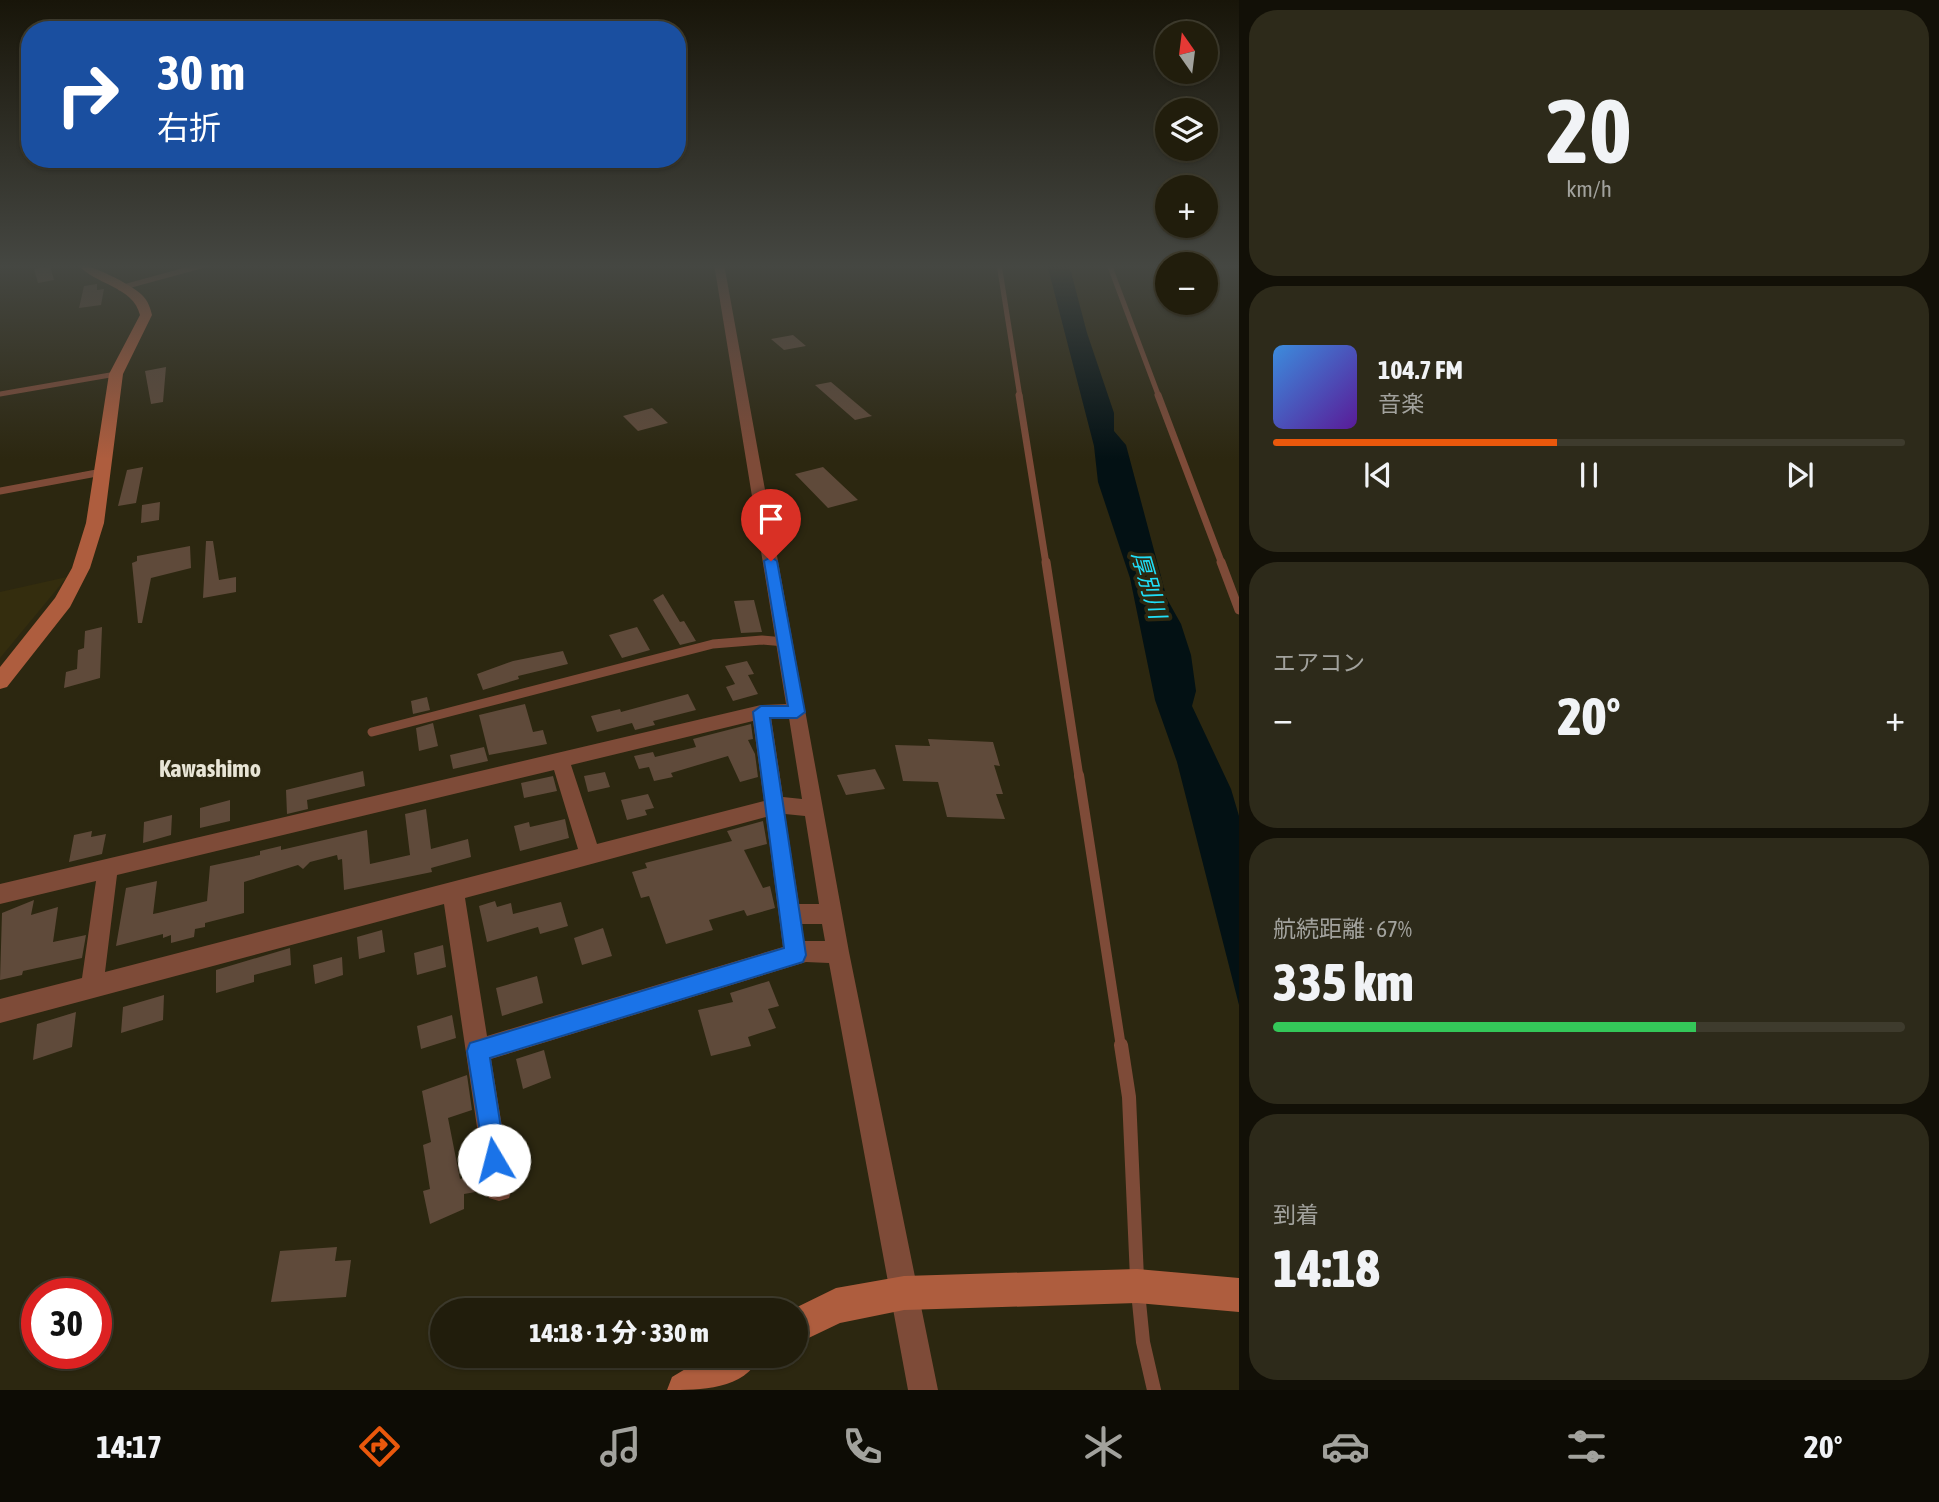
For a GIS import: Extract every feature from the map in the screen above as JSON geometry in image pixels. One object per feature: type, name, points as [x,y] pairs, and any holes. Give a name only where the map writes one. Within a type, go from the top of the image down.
[{"type":"street","points":[[0,681],[6,669],[63,601],[81,568],[95,523],[116,374],[139,329]]},
{"type":"street","points":[[730,329],[831,914],[923,1390]]},
{"type":"street","points":[[0,894],[761,712],[797,712]]},
{"type":"street","points":[[761,712],[796,955]]},
{"type":"street","points":[[561,760],[590,856]]},
{"type":"street","points":[[0,1011],[774,807],[813,807]]},
{"type":"street","points":[[92,987],[108,868]]},
{"type":"street","points":[[453,892],[499,1188]]},
{"type":"street","points":[[790,914],[831,914]]},
{"type":"street","points":[[478,1051],[806,951],[838,952]]},
{"type":"street","points":[[808,1320],[836,1306],[904,1293],[1153,1287],[1239,1295]]},
{"type":"street","points":[[685,1390],[722,1368]]},
{"type":"lane","points":[[1009,329],[1129,1097],[1153,1287],[1143,1342],[1154,1390]]},
{"type":"lane","points":[[1133,329],[1239,610]]},
{"type":"lane","points":[[0,394],[116,374]]},
{"type":"lane","points":[[0,491],[102,472]]},
{"type":"lane","points":[[372,732],[713,644],[762,640],[785,642]]},
{"type":"shaded area","points":[[67,577],[0,658],[0,592]]},
{"type":"water","name":"厚別川","points":[[1064,329],[1086,329],[1114,413],[1114,431],[1126,445],[1167,599],[1181,624],[1191,655],[1196,691],[1192,706],[1231,789],[1239,816],[1239,1005],[1177,762],[1155,700],[1130,578],[1098,482],[1094,446]]},
{"type":"building","points":[[793,335],[806,346],[784,350],[771,339]]},
{"type":"building","points":[[166,367],[163,402],[151,404],[145,371]]},
{"type":"building","points":[[831,382],[872,416],[855,420],[815,385]]},
{"type":"building","points":[[652,408],[668,423],[638,431],[623,416]]},
{"type":"building","points":[[143,467],[136,503],[118,506],[127,470]]},
{"type":"building","points":[[823,467],[858,500],[828,508],[795,474]]},
{"type":"building","points":[[160,502],[159,520],[141,523],[142,505]]},
{"type":"building","points":[[206,541],[213,541],[219,580],[236,577],[236,592],[203,598]]},
{"type":"building","points":[[190,546],[191,568],[151,578],[142,623],[138,623],[132,563],[137,561],[137,556]]},
{"type":"building","points":[[663,594],[680,622],[684,621],[696,641],[680,645],[653,600]]},
{"type":"building","points":[[754,600],[762,632],[741,633],[734,601]]},
{"type":"building","points":[[102,627],[100,678],[64,688],[66,672],[77,669],[78,650],[84,648],[85,631]]},
{"type":"building","points":[[637,627],[650,650],[622,658],[609,635]]},
{"type":"building","points":[[563,651],[568,664],[518,676],[519,679],[483,690],[477,674],[513,661]]},
{"type":"building","points":[[747,661],[754,674],[748,675],[758,694],[733,701],[726,687],[735,684],[725,666]]},
{"type":"building","points":[[688,694],[696,710],[653,721],[655,725],[635,730],[632,723],[597,732],[591,716],[620,709],[621,712]]},
{"type":"building","points":[[427,697],[430,710],[413,714],[411,701]]},
{"type":"building","points":[[525,704],[533,732],[543,730],[547,744],[489,755],[479,715]]},
{"type":"building","points":[[433,723],[438,746],[419,751],[416,728]]},
{"type":"building","points":[[751,724],[753,739],[748,740],[755,754],[758,777],[740,782],[728,756],[671,773],[673,777],[654,781],[649,767],[639,769],[634,756],[653,752],[655,757],[696,747],[693,739]]},
{"type":"building","points":[[928,739],[993,742],[1000,766],[994,765],[1003,794],[996,794],[1005,819],[947,817],[938,782],[903,781],[895,745],[930,746]]},
{"type":"building","points":[[484,747],[488,761],[453,769],[450,755]]},
{"type":"building","points":[[875,769],[885,789],[846,795],[837,775]]},
{"type":"building","points":[[363,771],[365,786],[307,800],[308,809],[287,814],[286,790]]},
{"type":"building","points":[[605,772],[610,787],[588,792],[584,776]]},
{"type":"building","points":[[553,776],[557,791],[524,798],[521,783]]},
{"type":"building","points":[[648,794],[654,808],[645,810],[647,815],[627,820],[621,800]]},
{"type":"building","points":[[230,800],[230,821],[200,828],[200,808]]},
{"type":"building","points":[[426,809],[431,849],[468,839],[471,857],[431,868],[432,872],[344,890],[342,859],[338,860],[337,855],[310,862],[303,869],[298,865],[244,882],[244,913],[205,923],[205,927],[195,929],[194,937],[171,943],[171,935],[163,938],[163,934],[116,946],[126,888],[157,881],[153,914],[158,913],[207,901],[210,866],[260,855],[260,851],[281,846],[281,850],[367,830],[370,864],[410,855],[405,814]]},
{"type":"building","points":[[172,815],[171,835],[143,843],[144,822]]},
{"type":"building","points":[[565,819],[569,838],[520,851],[514,826],[529,822],[530,827]]},
{"type":"building","points":[[763,821],[767,844],[744,850],[763,888],[770,886],[775,908],[747,916],[744,910],[709,920],[713,930],[666,944],[649,896],[641,898],[632,872],[647,868],[645,863],[732,841],[727,831]]},
{"type":"building","points":[[92,831],[91,837],[106,834],[102,854],[69,862],[74,835]]},
{"type":"building","points":[[34,900],[31,915],[58,907],[53,942],[86,935],[82,958],[23,971],[22,975],[0,980],[2,913]]},
{"type":"building","points":[[495,901],[497,907],[511,903],[513,914],[561,902],[568,926],[540,934],[538,927],[487,942],[479,906]]},
{"type":"building","points":[[603,928],[612,956],[582,965],[574,938]]},
{"type":"building","points":[[382,930],[385,952],[359,959],[357,937]]},
{"type":"building","points":[[443,945],[446,967],[417,975],[414,953]]},
{"type":"building","points":[[290,948],[291,965],[254,975],[254,982],[216,993],[216,970]]},
{"type":"building","points":[[342,957],[343,975],[315,984],[313,965]]},
{"type":"building","points":[[537,976],[543,1003],[502,1016],[496,988]]},
{"type":"building","points":[[769,981],[779,1006],[768,1009],[776,1028],[748,1037],[751,1046],[711,1056],[698,1010],[733,1002],[730,993]]},
{"type":"building","points":[[164,995],[163,1020],[121,1033],[123,1007]]},
{"type":"building","points":[[76,1012],[72,1047],[33,1060],[37,1024]]},
{"type":"building","points":[[452,1015],[456,1038],[421,1049],[417,1026]]},
{"type":"building","points":[[544,1050],[551,1078],[523,1089],[516,1059]]},
{"type":"building","points":[[467,1075],[472,1110],[448,1118],[460,1179],[477,1173],[481,1191],[464,1194],[464,1209],[430,1224],[423,1191],[430,1189],[423,1145],[431,1142],[422,1091]]},
{"type":"building","points":[[337,1247],[335,1261],[351,1260],[346,1297],[271,1302],[280,1251]]},
{"type":"district","name":"Kawashimo","points":[[210,768]]},
{"type":"route","points":[[494,1160],[478,1051],[796,955],[761,712],[797,712],[771,561]]}]
